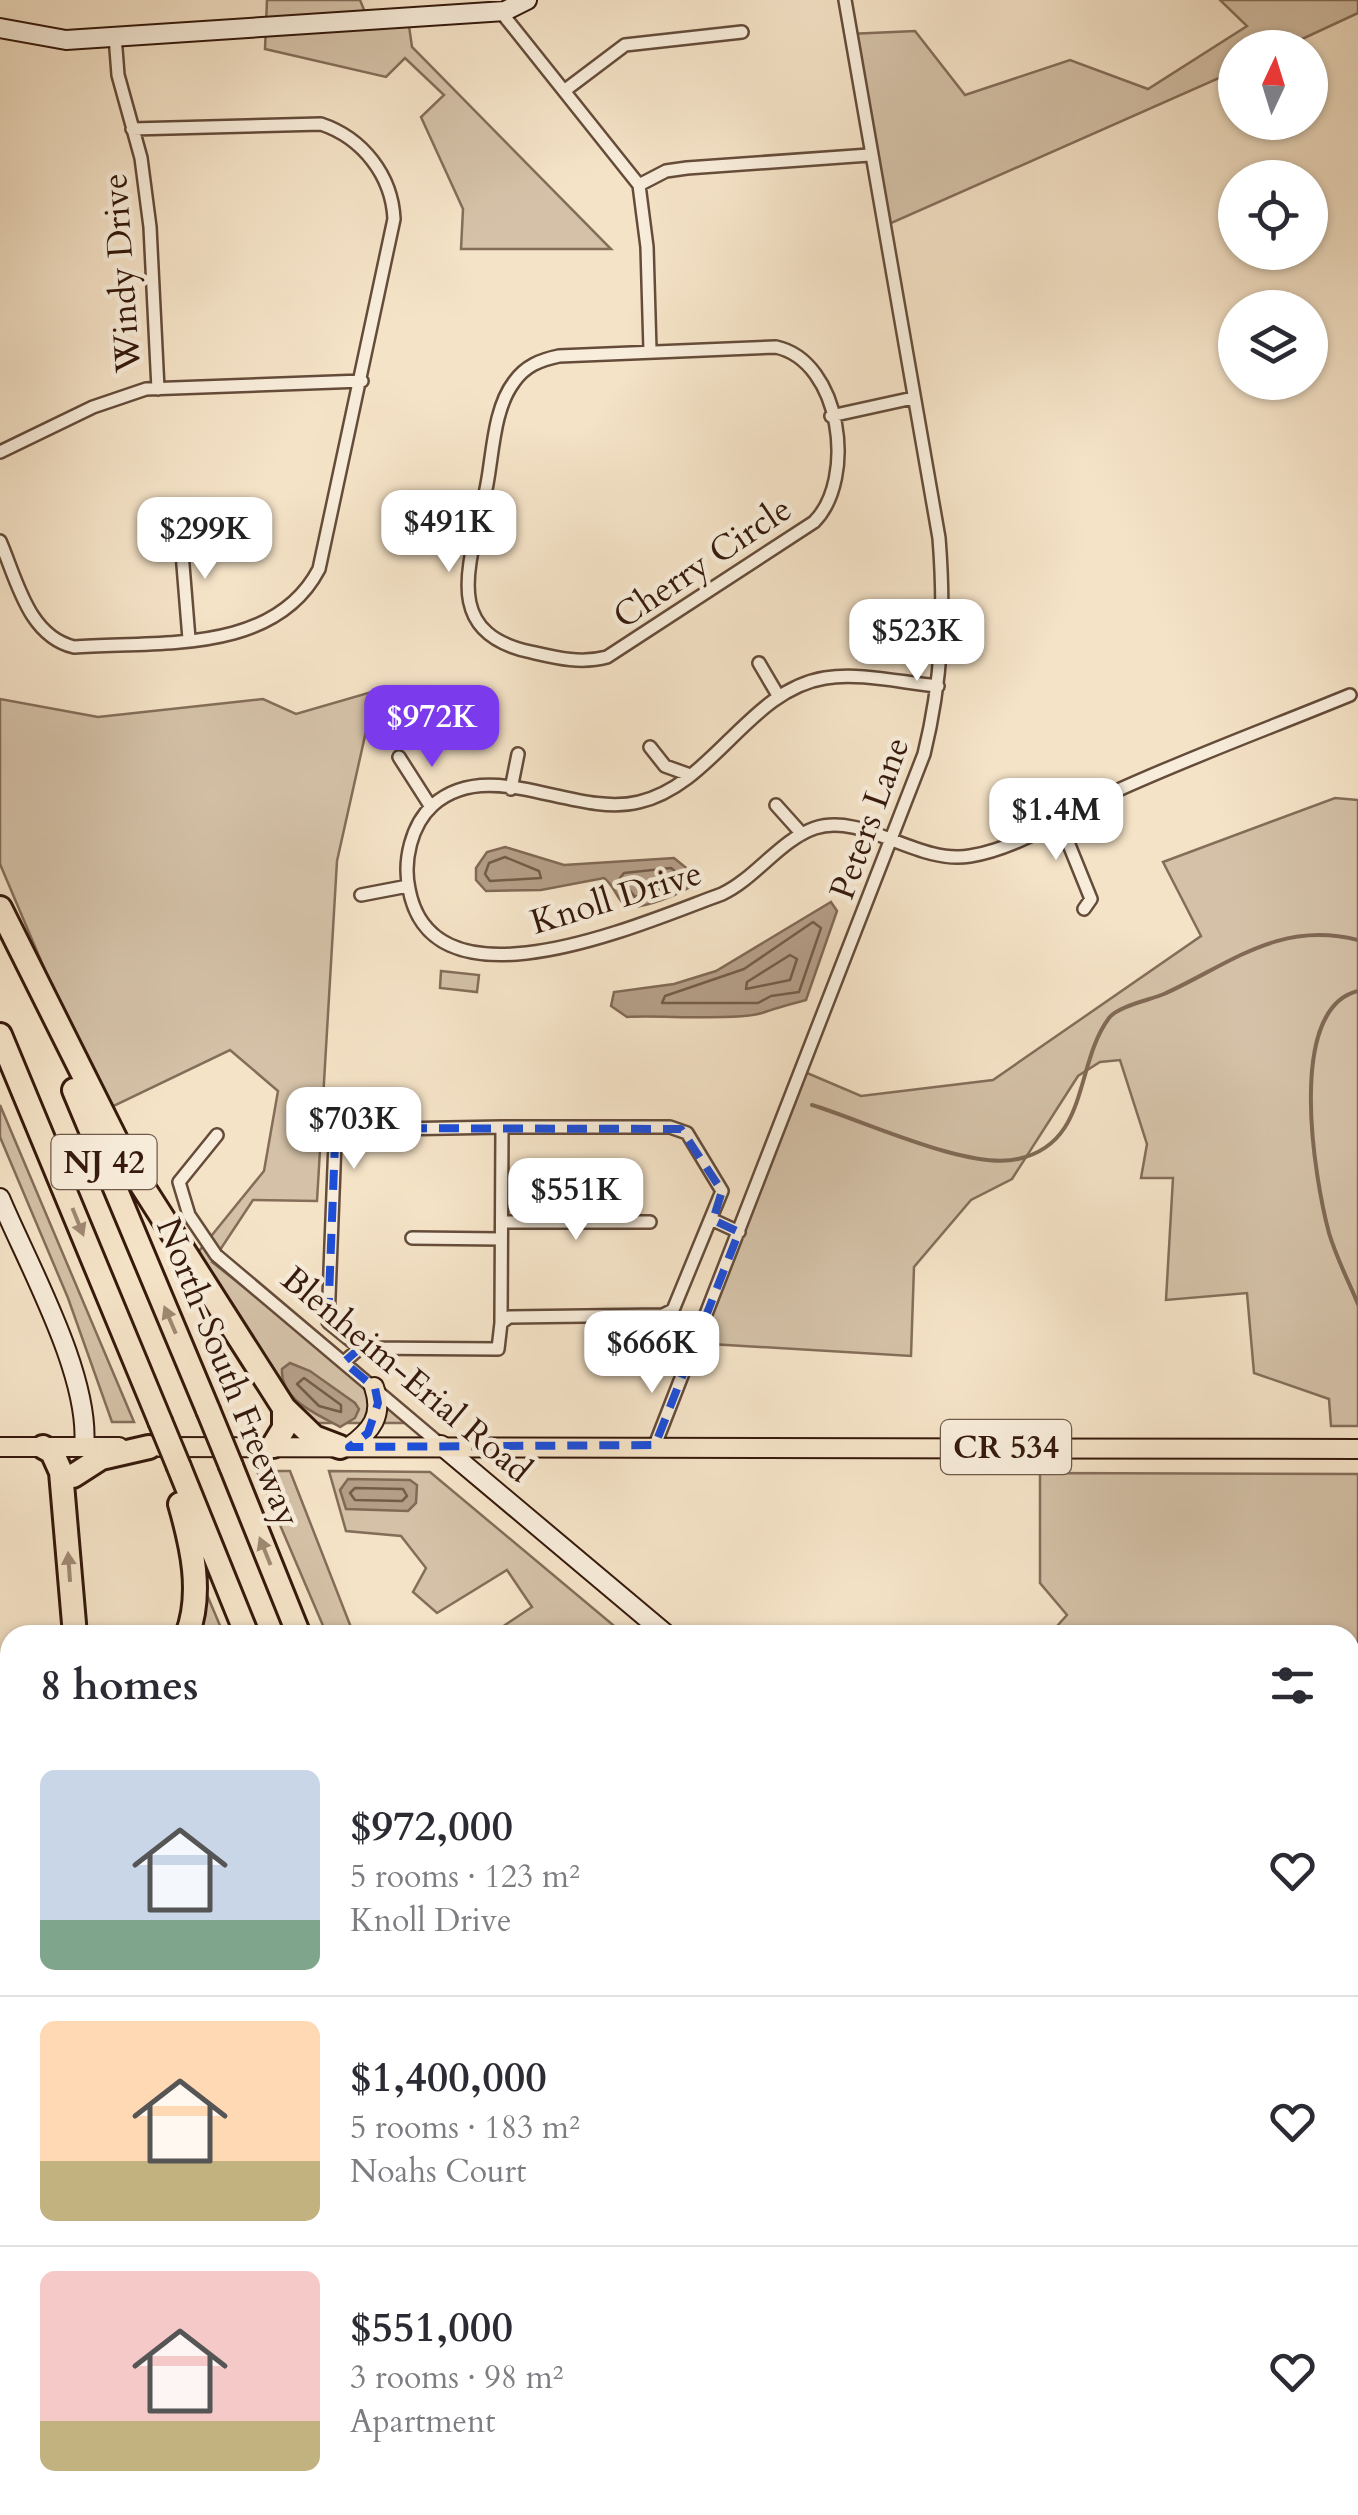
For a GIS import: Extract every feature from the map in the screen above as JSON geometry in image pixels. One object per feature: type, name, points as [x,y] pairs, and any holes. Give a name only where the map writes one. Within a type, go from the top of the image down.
[{"type":"highway","points":[[0,911],[128,1162],[284,1408],[314,1436],[344,1447]]},
{"type":"highway","name":"North-South Freeway","points":[[0,911],[295,1625]]},
{"type":"highway","name":"NJ 42","points":[[0,1035],[150,1396],[153,1431],[174,1467],[244,1625]]},
{"type":"highway","points":[[273,1446],[284,1428],[284,1408]]},
{"type":"highway","points":[[73,1476],[153,1431]]},
{"type":"highway","points":[[42,1447],[59,1462],[74,1625]]},
{"type":"highway","points":[[65,1500],[84,1447]]},
{"type":"highway","points":[[174,1467],[194,1572],[190,1625]]},
{"type":"main road","points":[[0,28],[66,40],[501,12],[528,0]]},
{"type":"main road","points":[[0,1198],[77,1381],[85,1416],[84,1447]]},
{"type":"main road","points":[[344,1447],[376,1421],[378,1403],[374,1387]]},
{"type":"main road","name":"CR 534","points":[[0,1447],[84,1447],[153,1431],[199,1446],[1358,1448]]},
{"type":"main road","name":"Blenheim-Erial Road","points":[[441,1445],[655,1625]]},
{"type":"street","name":"Peters Lane","points":[[655,1445],[891,844],[924,754],[938,686],[943,588],[845,0]]},
{"type":"street","points":[[501,12],[639,184],[647,247],[650,350]]},
{"type":"street","points":[[564,92],[625,45],[742,32]]},
{"type":"street","name":"Windy Drive","points":[[115,36],[118,75],[141,158],[150,227],[158,388]]},
{"type":"street","points":[[0,540],[38,628],[58,643],[74,647],[224,636],[264,625],[308,592],[323,555],[394,219],[393,195],[363,150],[338,129],[322,124],[132,129]]},
{"type":"street","points":[[639,184],[666,171],[687,168],[869,155]]},
{"type":"street","name":"Cherry Circle","points":[[776,347],[793,351],[819,378],[831,416],[838,462],[828,507],[814,522],[622,650],[590,661],[519,650],[488,636],[472,616],[468,594],[504,398],[526,368],[542,359],[650,350],[776,347]]},
{"type":"street","points":[[0,452],[93,406],[158,388],[362,381]]},
{"type":"street","points":[[831,416],[913,398]]},
{"type":"street","points":[[180,528],[188,639]]},
{"type":"street","points":[[759,663],[779,698]]},
{"type":"street","points":[[362,895],[408,886],[412,841],[431,806],[450,793],[469,787],[624,804],[642,802],[690,775],[779,698],[827,677],[938,686]]},
{"type":"street","points":[[776,805],[802,834],[818,827],[850,826],[891,844],[971,856],[1059,820],[1131,784],[1350,696]]},
{"type":"street","points":[[650,747],[665,766],[690,775]]},
{"type":"street","points":[[511,789],[518,754]]},
{"type":"street","points":[[399,757],[431,806]]},
{"type":"street","points":[[1059,820],[1088,883],[1091,899],[1084,909]]},
{"type":"street","name":"Knoll Drive","points":[[408,886],[425,928],[448,944],[502,956],[548,952],[722,894],[742,884],[802,834]]},
{"type":"street","points":[[328,1322],[360,1348],[498,1349],[502,1127]]},
{"type":"street","points":[[314,1338],[328,1322],[335,1142],[340,1130],[682,1129],[722,1190],[682,1297],[673,1310],[663,1315],[509,1317],[501,1323]]},
{"type":"street","name":"Blenheim-Erial Road","points":[[216,1134],[181,1176],[180,1195],[216,1255],[441,1445]]},
{"type":"street","points":[[713,1220],[739,1232]]},
{"type":"street","points":[[502,1222],[650,1222]]},
{"type":"street","points":[[412,1238],[501,1239]]},
{"type":"street","points":[[344,1362],[360,1348]]},
{"type":"highlighted area","points":[[343,1128],[681,1129],[722,1191],[713,1220],[739,1232],[655,1445],[349,1447],[368,1433],[378,1403],[375,1388],[344,1362],[360,1348],[328,1322],[327,1312],[335,1142]]},
{"type":"shaded area","points":[[267,0],[360,0],[369,22],[408,19],[412,47],[611,249],[461,249],[463,209],[421,117],[444,95],[405,58],[386,77],[265,49]]},
{"type":"shaded area","points":[[1220,0],[1358,0],[1358,13],[1322,30],[1241,30],[1247,26]]},
{"type":"shaded area","points":[[915,31],[965,95],[1070,60],[1148,89],[1218,44],[1218,79],[880,228],[849,34]]},
{"type":"shaded area","points":[[375,691],[337,861],[317,1201],[253,1200],[212,1262],[415,1423],[300,1423],[296,1401],[195,1256],[264,1171],[278,1091],[230,1050],[107,1109],[106,1114],[0,864],[0,699],[98,717],[263,699],[296,714]]},
{"type":"shaded area","points":[[1335,798],[1358,800],[1358,1426],[1331,1426],[1329,1399],[1254,1373],[1247,1293],[1166,1300],[1173,1178],[1141,1178],[1147,1144],[1120,1060],[1100,1062],[1078,1076],[1012,1179],[971,1200],[914,1267],[911,1356],[694,1343],[800,1070],[861,1096],[993,1080],[1201,936],[1163,862]]},
{"type":"shaded area","points":[[441,971],[479,975],[477,992],[440,988]]},
{"type":"shaded area","points":[[0,1105],[134,1422],[112,1422],[68,1298],[0,1137]]},
{"type":"shaded area","points":[[257,1471],[290,1471],[350,1625],[323,1625]]},
{"type":"shaded area","points":[[329,1471],[430,1472],[613,1625],[505,1625],[532,1607],[507,1570],[437,1613],[413,1592],[426,1568],[401,1536],[346,1531]]},
{"type":"shaded area","points":[[1040,1473],[1358,1474],[1358,1625],[1058,1625],[1067,1615],[1040,1583]]},
{"type":"shaded area","points":[[202,1583],[220,1625],[199,1625]]},
{"type":"water","points":[[505,847],[564,865],[674,858],[690,871],[695,883],[661,900],[631,907],[622,902],[604,878],[541,890],[486,891],[476,880],[476,868],[487,852]]},
{"type":"water","points":[[831,902],[837,911],[806,1000],[735,1017],[627,1017],[611,1006],[614,992],[674,984],[716,971]]},
{"type":"water","points":[[290,1363],[310,1371],[355,1403],[359,1409],[355,1418],[340,1427],[302,1405],[283,1380],[282,1369]]},
{"type":"water","points":[[348,1479],[410,1480],[417,1485],[416,1503],[408,1511],[346,1509],[340,1490]]},
{"type":"waterway","points":[[812,1105],[944,1151],[997,1161],[1018,1159],[1041,1150],[1058,1137],[1069,1120],[1098,1037],[1113,1014],[1279,940],[1330,935],[1358,940]]},
{"type":"waterway","points":[[1358,991],[1335,1004],[1321,1029],[1313,1062],[1311,1099],[1323,1208],[1332,1242],[1358,1304]]}]
